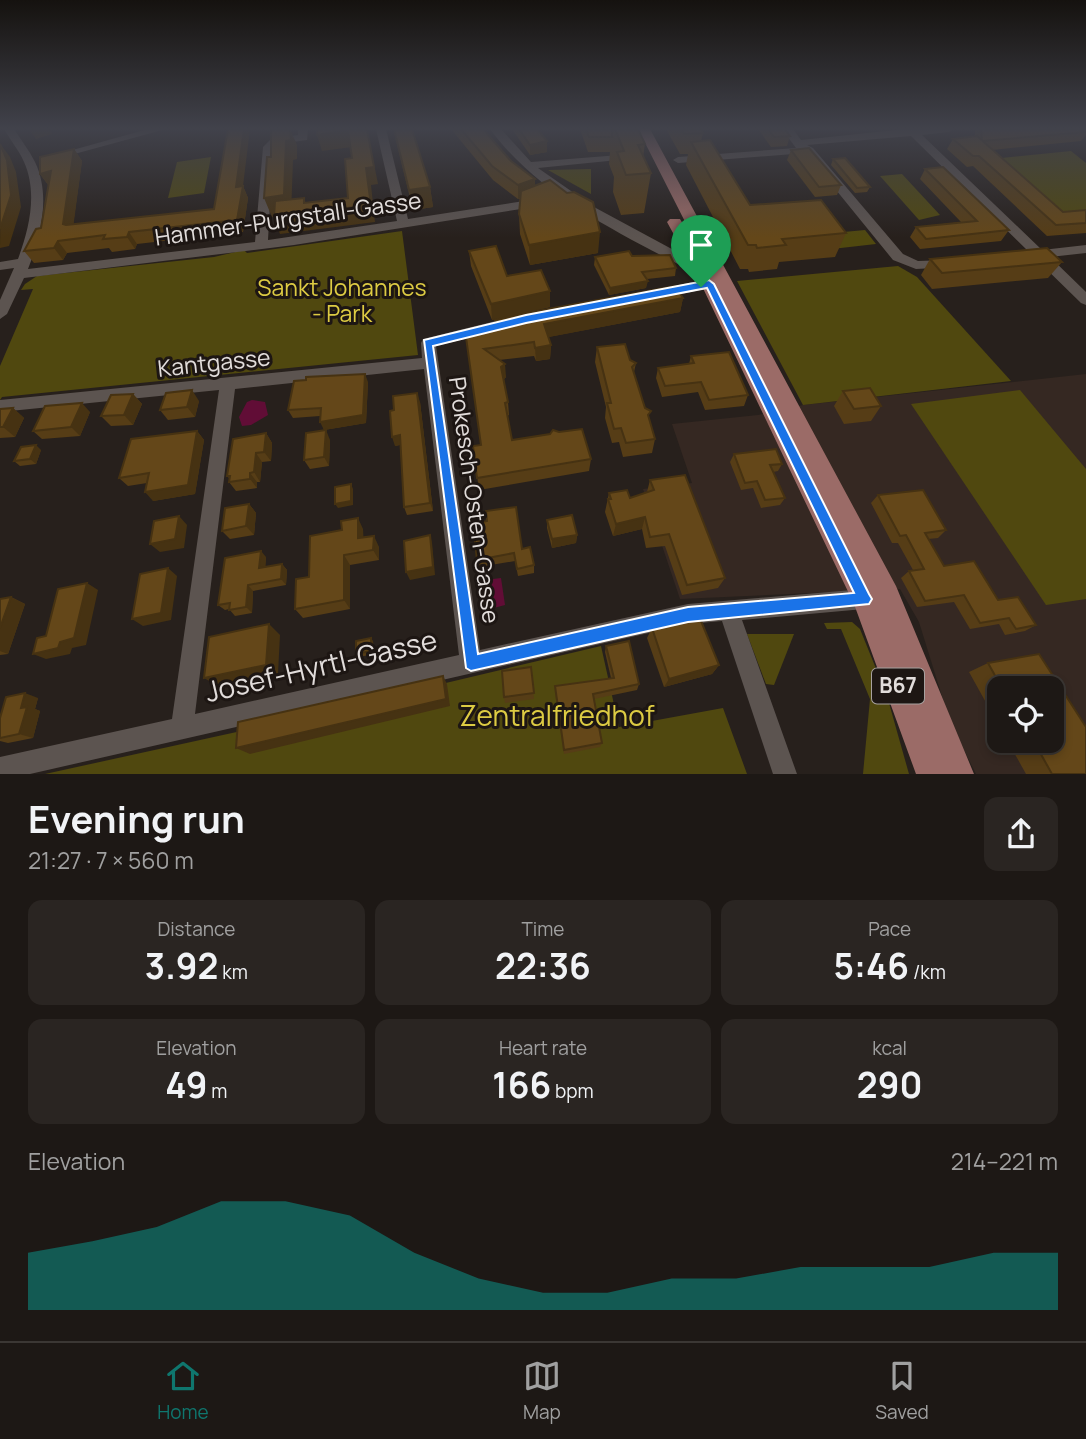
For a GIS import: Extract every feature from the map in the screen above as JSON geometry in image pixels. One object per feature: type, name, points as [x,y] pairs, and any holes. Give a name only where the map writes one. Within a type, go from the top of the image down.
[{"type":"main road","name":"B67","points":[[649,165],[864,599],[931,774]]},
{"type":"main road","name":"B67","points":[[663,165],[887,595],[959,774]]},
{"type":"street","points":[[0,314],[29,250],[37,194],[31,165]]},
{"type":"street","points":[[261,245],[267,165]]},
{"type":"street","points":[[387,165],[402,220],[406,225]]},
{"type":"street","points":[[526,166],[535,165]]},
{"type":"street","points":[[819,165],[897,255],[907,262],[930,266],[958,263]]},
{"type":"street","points":[[944,165],[1032,255],[1086,300]]},
{"type":"street","points":[[526,166],[559,189],[706,277]]},
{"type":"street","name":"Hammer-Purgstall-Gasse","points":[[0,267],[21,269],[261,245],[406,225],[527,204],[559,189]]},
{"type":"street","points":[[1032,255],[1086,249]]},
{"type":"street","points":[[647,296],[706,277]]},
{"type":"street","name":"Prokesch-Osten-Gasse","points":[[471,663],[440,451],[428,343],[526,319]]},
{"type":"street","name":"Kantgasse","points":[[0,406],[431,363]]},
{"type":"street","points":[[182,728],[228,384]]},
{"type":"street","name":"Josef-Hyrtl-Gasse","points":[[0,769],[688,614],[864,599]]},
{"type":"street","points":[[728,609],[785,774]]},
{"type":"shaded area","points":[[1086,374],[1086,774],[976,774],[950,722],[919,622],[900,589],[680,599],[643,489],[692,483],[672,424],[758,415],[803,405]]},
{"type":"shaded area","points":[[247,402],[265,402],[268,415],[251,425],[242,426],[239,417]]},
{"type":"shaded area","points":[[501,578],[505,605],[490,609],[485,580]]},
{"type":"green space","points":[[176,165],[209,165],[204,193],[168,198]]},
{"type":"green space","points":[[999,165],[1086,165],[1086,210],[1054,213]]},
{"type":"green space","points":[[591,169],[591,194],[548,170]]},
{"type":"green space","points":[[902,174],[940,215],[919,220],[880,176]]},
{"type":"green space","points":[[865,230],[876,244],[832,249],[822,234]]},
{"type":"green space","name":"Sankt Johannes - Park","points":[[402,231],[418,355],[2,397],[0,400],[0,366],[33,289],[21,290],[37,276],[214,257],[244,250],[247,253]]},
{"type":"green space","points":[[898,266],[917,277],[1011,381],[803,405],[737,281]]},
{"type":"green space","points":[[1020,390],[1086,469],[1086,599],[1046,605],[911,404]]},
{"type":"green space","points":[[852,622],[860,629],[887,696],[909,774],[863,774],[870,699],[841,629],[827,629],[824,623]]},
{"type":"green space","points":[[747,634],[794,634],[774,685],[766,684]]},
{"type":"green space","name":"Zentralfriedhof","points":[[601,646],[619,727],[723,708],[747,774],[45,774],[273,724]]},
{"type":"building","points":[[0,165],[8,165],[11,195],[0,229]]},
{"type":"building","points":[[40,165],[72,165],[63,224],[66,225],[214,209],[222,165],[239,165],[236,187],[243,186],[237,220],[129,232],[127,237],[103,239],[105,235],[58,241],[54,248],[24,251],[36,229],[41,228],[51,171],[40,174]]},
{"type":"building","points":[[266,165],[285,165],[284,195],[264,198]]},
{"type":"building","points":[[345,165],[374,165],[366,168],[371,205],[274,217],[275,201],[304,198],[304,203],[348,198]]},
{"type":"building","points":[[403,165],[423,165],[430,187],[409,190]]},
{"type":"building","points":[[516,165],[535,179],[518,185],[492,166]]},
{"type":"building","points":[[622,165],[647,165],[651,173],[626,175]]},
{"type":"building","points":[[704,165],[725,165],[750,205],[821,200],[846,233],[782,239],[786,245],[757,248],[756,245],[748,245]]},
{"type":"building","points":[[802,165],[824,165],[841,185],[819,187]]},
{"type":"building","points":[[838,165],[851,165],[870,187],[857,188]]},
{"type":"building","points":[[989,165],[1010,165],[1063,212],[1086,210],[1086,223],[1056,225]]},
{"type":"building","points":[[943,167],[1009,230],[926,239],[916,227],[977,221],[925,169]]},
{"type":"building","points":[[550,180],[567,193],[574,192],[593,202],[600,232],[529,245],[519,214],[521,191]]},
{"type":"building","points":[[496,246],[507,276],[541,270],[550,291],[491,304],[469,251]]},
{"type":"building","points":[[1047,248],[1062,262],[942,273],[930,259]]},
{"type":"building","points":[[629,251],[632,256],[670,255],[676,268],[642,272],[648,281],[610,288],[595,257]]},
{"type":"building","points":[[675,286],[683,298],[544,324],[551,345],[535,348],[534,342],[484,349],[505,364],[501,367],[512,440],[550,434],[553,430],[559,432],[582,429],[591,459],[477,478],[473,446],[481,445],[465,330],[497,326],[495,320],[526,313]]},
{"type":"building","points":[[625,344],[630,360],[636,363],[632,367],[645,408],[651,411],[648,415],[655,439],[626,443],[621,428],[614,429],[607,403],[611,403],[597,347]]},
{"type":"building","points":[[729,352],[748,395],[709,400],[701,382],[665,386],[658,368],[694,363],[691,356]]},
{"type":"building","points":[[365,374],[363,415],[320,422],[321,408],[288,410],[294,381],[306,380],[306,377]]},
{"type":"building","points":[[870,388],[881,406],[854,409],[843,391]]},
{"type":"building","points":[[192,390],[187,407],[160,410],[166,393]]},
{"type":"building","points":[[417,393],[430,503],[404,507],[400,435],[392,437],[390,411],[394,410],[393,396]]},
{"type":"building","points":[[133,394],[124,415],[101,416],[111,395]]},
{"type":"building","points":[[82,403],[71,427],[33,431],[45,406]]},
{"type":"building","points":[[13,408],[3,427],[0,427],[0,409]]},
{"type":"building","points":[[326,430],[324,457],[304,460],[306,433]]},
{"type":"building","points":[[197,431],[188,485],[145,492],[149,473],[119,478],[131,439]]},
{"type":"building","points":[[266,433],[264,452],[256,453],[254,472],[250,473],[250,479],[229,482],[230,476],[227,476],[233,439]]},
{"type":"building","points":[[36,445],[30,459],[14,461],[21,447]]},
{"type":"building","points":[[776,449],[782,464],[770,465],[785,498],[765,500],[757,481],[745,483],[734,454]]},
{"type":"building","points":[[685,475],[725,578],[687,585],[669,534],[650,537],[645,517],[616,524],[608,499],[611,499],[609,493],[627,490],[630,498],[654,490],[650,480]]},
{"type":"building","points":[[351,484],[351,501],[335,504],[335,487]]},
{"type":"building","points":[[923,490],[946,530],[925,533],[944,566],[974,561],[998,600],[1018,597],[1036,625],[1016,629],[1009,618],[980,623],[964,595],[925,601],[909,571],[924,569],[906,535],[900,536],[878,495]]},
{"type":"building","points":[[249,504],[246,526],[222,531],[225,508]]},
{"type":"building","points":[[516,507],[522,549],[530,547],[534,565],[517,569],[514,553],[477,560],[473,524],[487,521],[486,511]]},
{"type":"building","points":[[572,515],[577,535],[552,539],[547,520]]},
{"type":"building","points":[[179,516],[175,539],[150,544],[154,521]]},
{"type":"building","points":[[358,518],[358,538],[374,536],[373,550],[344,555],[344,600],[295,609],[296,579],[309,577],[310,536],[342,530],[341,521]]},
{"type":"building","points":[[430,535],[433,567],[406,572],[404,541]]},
{"type":"building","points":[[261,551],[259,568],[282,564],[281,579],[248,585],[246,607],[229,610],[230,603],[218,605],[225,558]]},
{"type":"building","points":[[168,568],[161,613],[132,619],[140,574]]},
{"type":"building","points":[[87,583],[74,638],[60,642],[58,648],[33,654],[37,638],[46,636],[58,589]]},
{"type":"building","points":[[11,597],[0,628],[0,599]]},
{"type":"building","points":[[699,616],[719,665],[669,679],[652,628]]},
{"type":"building","points":[[269,624],[266,665],[204,678],[209,637]]},
{"type":"building","points":[[371,638],[371,651],[356,654],[356,641]]},
{"type":"building","points":[[629,641],[639,684],[593,694],[602,743],[564,750],[555,686],[614,678],[606,646]]},
{"type":"building","points":[[1039,654],[1053,676],[995,676],[988,663]]},
{"type":"building","points":[[531,667],[534,693],[504,697],[502,671]]},
{"type":"building","points":[[443,676],[446,699],[236,748],[238,722]]},
{"type":"building","points":[[25,693],[21,708],[27,707],[19,734],[0,738],[0,718],[6,697]]},
{"type":"building","points":[[1064,693],[1086,727],[1086,774],[1052,774],[1040,753],[1064,753]]},
{"type":"route","points":[[709,284],[864,599],[688,614],[471,663],[440,451],[428,343],[526,319],[701,287],[709,284]]}]
